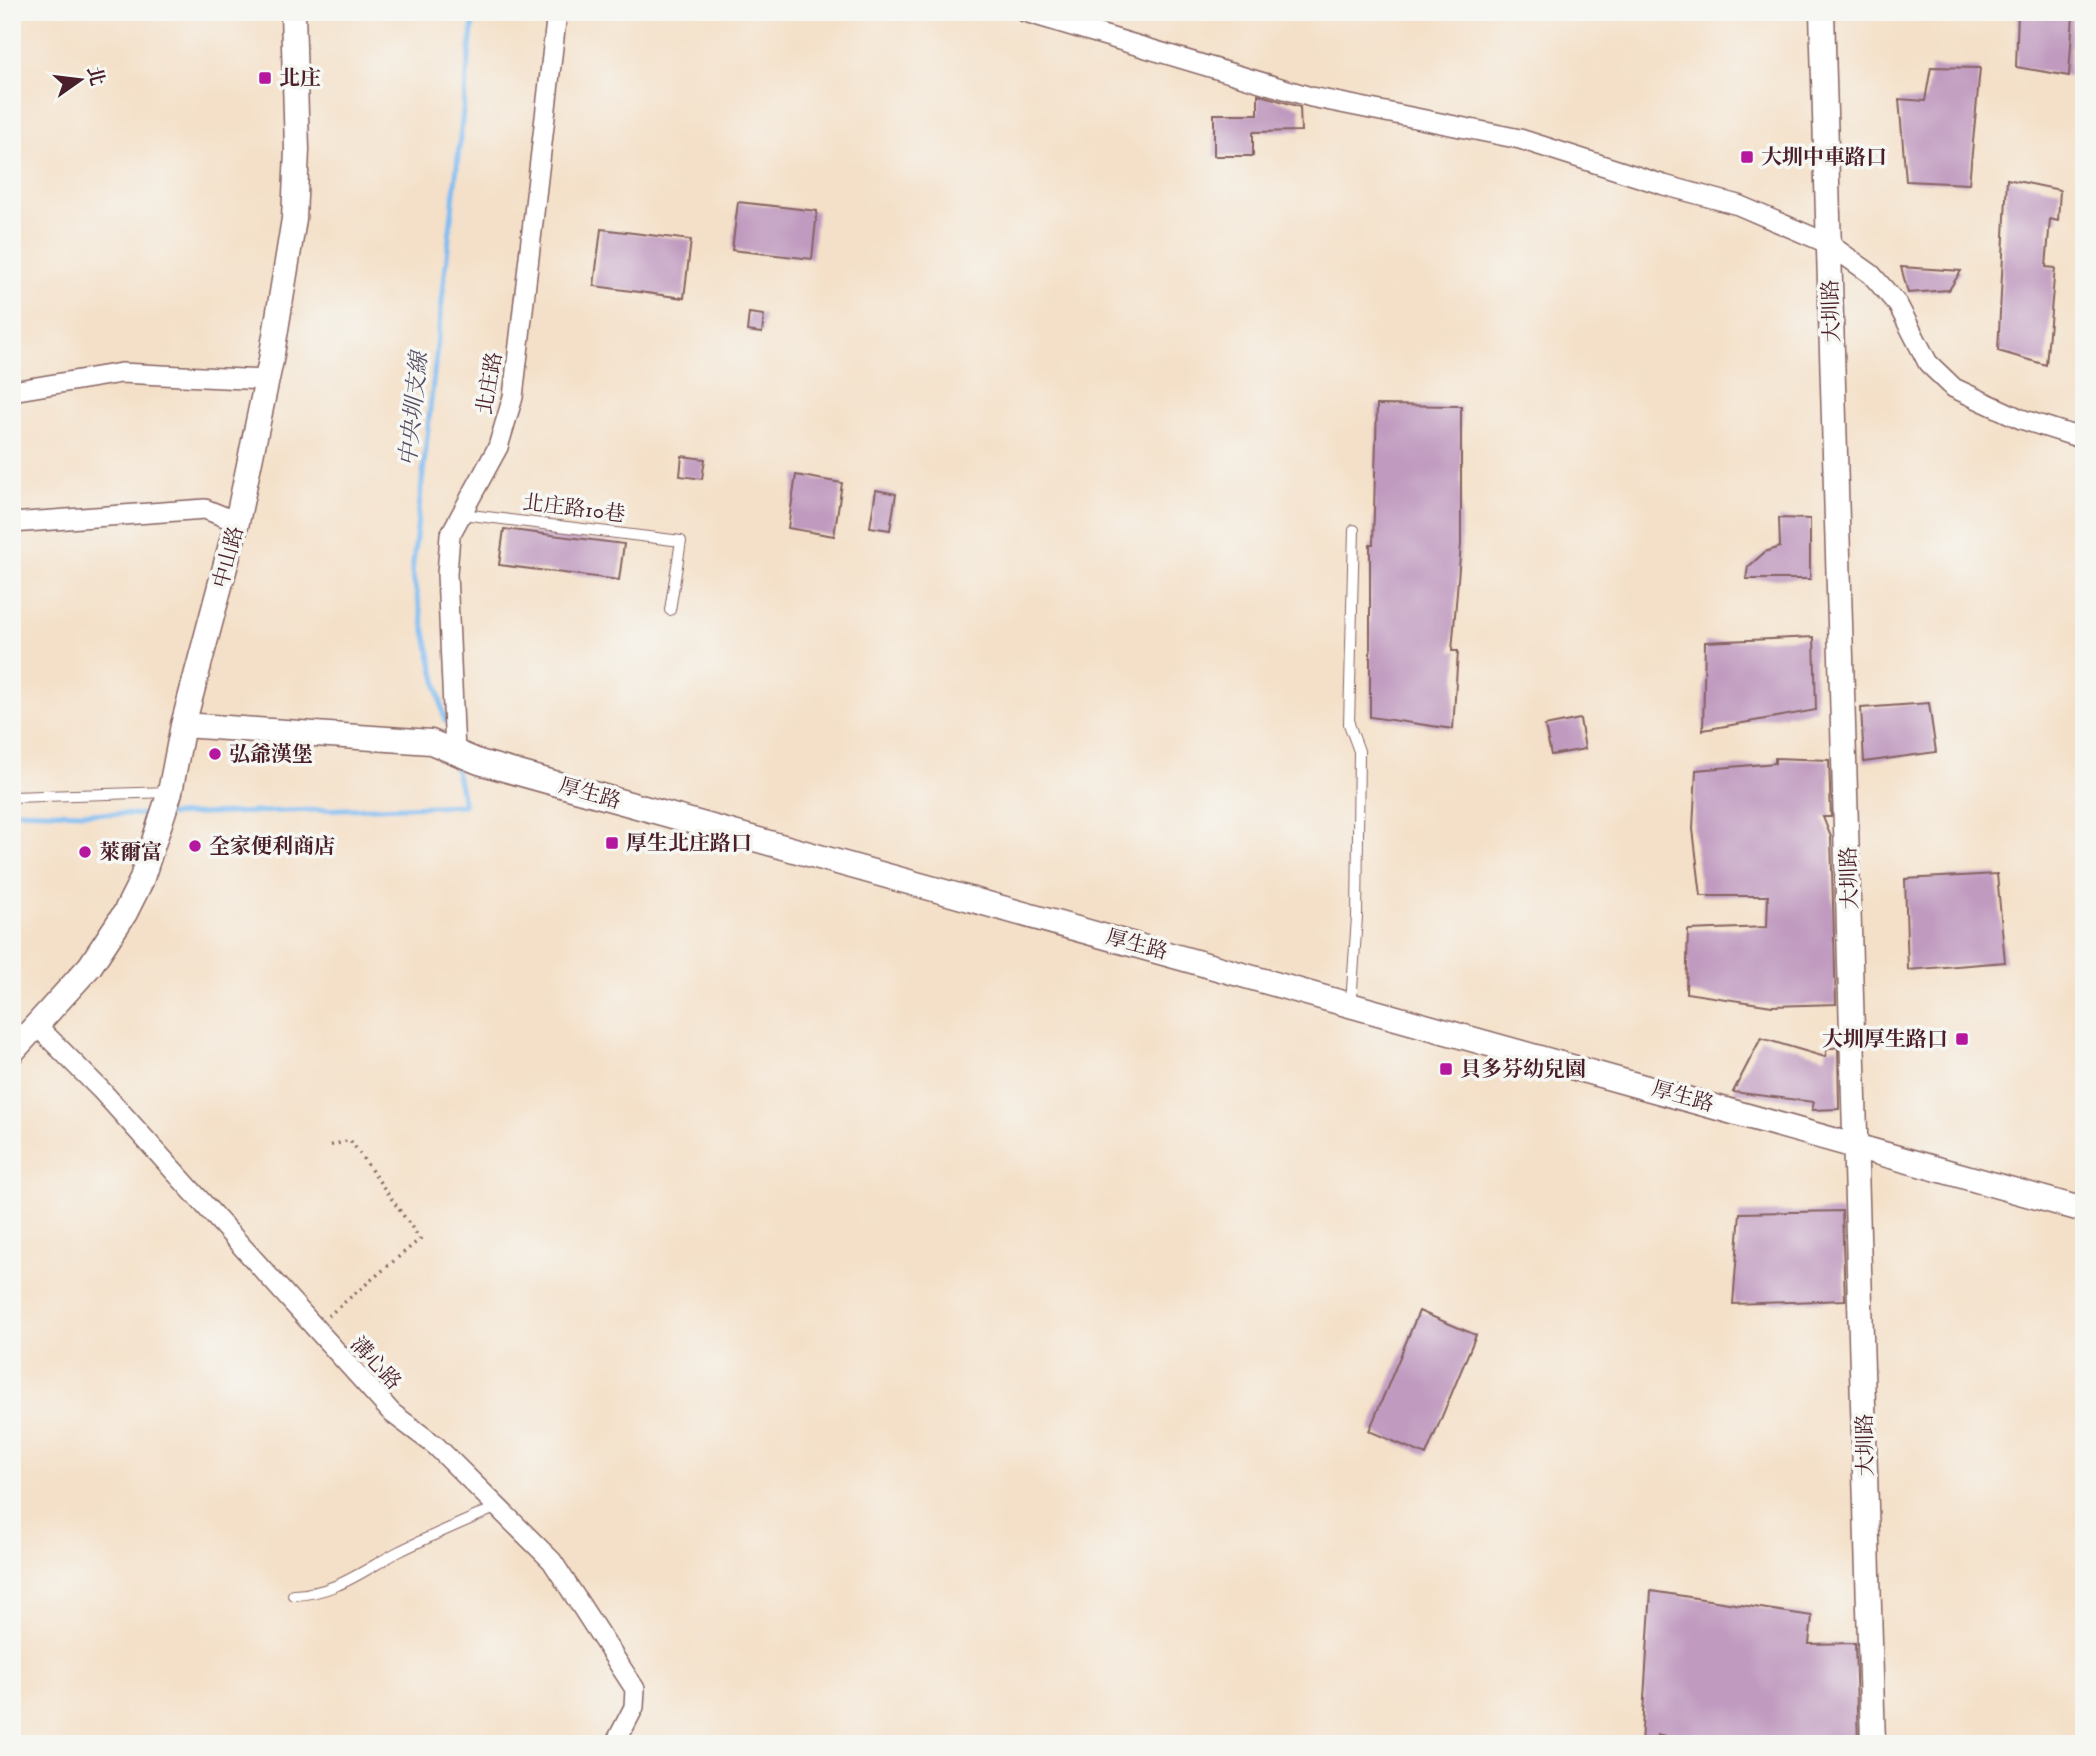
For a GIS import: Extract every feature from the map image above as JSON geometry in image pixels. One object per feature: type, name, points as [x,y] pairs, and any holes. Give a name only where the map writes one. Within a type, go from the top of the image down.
[{"type":"street","name":"中山路","points":[[12,1052],[90,966],[125,913],[141,881],[169,796],[183,725],[237,522],[293,219],[296,150],[293,12]]},
{"type":"street","name":"北庄路","points":[[454,752],[447,574],[450,535],[498,447],[513,397],[556,12]]},
{"type":"street","points":[[1024,12],[1311,97],[1520,139],[1664,185],[1738,205],[1829,244],[1882,284],[1898,305],[1928,363],[1944,381],[1971,397],[2021,419],[2084,439]]},
{"type":"street","name":"大圳路","points":[[1822,12],[1857,1145],[1872,1744]]},
{"type":"street","points":[[12,391],[121,373],[265,380]]},
{"type":"street","points":[[12,523],[205,509],[237,522]]},
{"type":"street","name":"厚生路","points":[[183,725],[431,742],[479,762],[838,864],[1351,1004],[2084,1210]]},
{"type":"street","name":"溝心路","points":[[37,1026],[101,1090],[392,1413],[436,1446],[561,1572],[632,1682],[634,1707],[615,1744]]},
{"type":"lane","name":"北庄路10巷","points":[[462,514],[681,541],[670,610]]},
{"type":"lane","points":[[1351,1004],[1357,917],[1359,751],[1349,724],[1354,530]]},
{"type":"lane","points":[[12,797],[169,796]]},
{"type":"lane","points":[[293,1595],[314,1594],[337,1588],[398,1552],[497,1507]]},
{"type":"path","points":[[313,1328],[420,1239],[349,1140],[329,1146]]},
{"type":"building","points":[[2018,12],[2073,15],[2069,76],[2016,67]]},
{"type":"building","points":[[1931,67],[1980,68],[1969,184],[1906,181],[1899,99],[1925,101]]},
{"type":"building","points":[[1258,94],[1300,107],[1301,131],[1253,132],[1253,156],[1214,156],[1214,114],[1258,114]]},
{"type":"building","points":[[2007,179],[2060,190],[2058,221],[2050,219],[2046,267],[2055,268],[2046,365],[1998,351]]},
{"type":"building","points":[[738,202],[817,211],[812,259],[732,250]]},
{"type":"building","points":[[601,229],[691,240],[684,298],[594,286]]},
{"type":"building","points":[[1901,267],[1961,271],[1949,290],[1908,293]]},
{"type":"building","points":[[749,313],[764,315],[762,333],[747,331]]},
{"type":"building","points":[[1377,405],[1461,406],[1461,544],[1452,651],[1458,651],[1453,729],[1370,717],[1370,544],[1373,544]]},
{"type":"building","points":[[682,456],[705,459],[702,479],[680,476]]},
{"type":"building","points":[[796,475],[842,483],[834,536],[788,528]]},
{"type":"building","points":[[876,490],[896,494],[890,530],[870,527]]},
{"type":"building","points":[[1779,518],[1810,519],[1810,579],[1746,579],[1748,567],[1765,552],[1780,547]]},
{"type":"building","points":[[504,529],[624,544],[619,580],[499,565]]},
{"type":"building","points":[[1814,637],[1816,710],[1703,730],[1705,642]]},
{"type":"building","points":[[1929,703],[1936,752],[1864,762],[1861,708]]},
{"type":"building","points":[[1580,719],[1585,749],[1551,755],[1545,726]]},
{"type":"building","points":[[1775,758],[1829,760],[1831,817],[1823,817],[1831,837],[1836,1004],[1772,1006],[1686,993],[1688,930],[1767,927],[1768,896],[1701,896],[1693,829],[1696,770],[1775,763]]},
{"type":"building","points":[[1997,874],[2005,962],[1908,970],[1905,879]]},
{"type":"building","points":[[1761,1038],[1825,1057],[1827,1049],[1838,1047],[1839,1109],[1812,1110],[1814,1102],[1733,1092]]},
{"type":"building","points":[[1842,1211],[1845,1300],[1733,1304],[1740,1213]]},
{"type":"building","points":[[1419,1311],[1476,1335],[1426,1455],[1369,1431]]},
{"type":"building","points":[[1651,1591],[1812,1616],[1809,1644],[1855,1643],[1858,1744],[1693,1744],[1657,1735],[1656,1744],[1641,1744]]},
{"type":"waterway","name":"中央圳支線","points":[[445,721],[412,573],[474,12]]},
{"type":"waterway","points":[[169,815],[464,805],[454,761]]},
{"type":"waterway","points":[[12,811],[156,815]]},
{"type":"place","name":"北庄","points":[[265,78]]},
{"type":"place","name":"大圳中車路口","points":[[1747,157]]},
{"type":"place","name":"弘爺漢堡","points":[[215,754]]},
{"type":"place","name":"厚生北庄路口","points":[[612,843]]},
{"type":"place","name":"全家便利商店","points":[[195,846]]},
{"type":"place","name":"萊爾富","points":[[85,852]]},
{"type":"place","name":"大圳厚生路口","points":[[1962,1039]]},
{"type":"place","name":"貝多芬幼兒園","points":[[1446,1069]]}]
